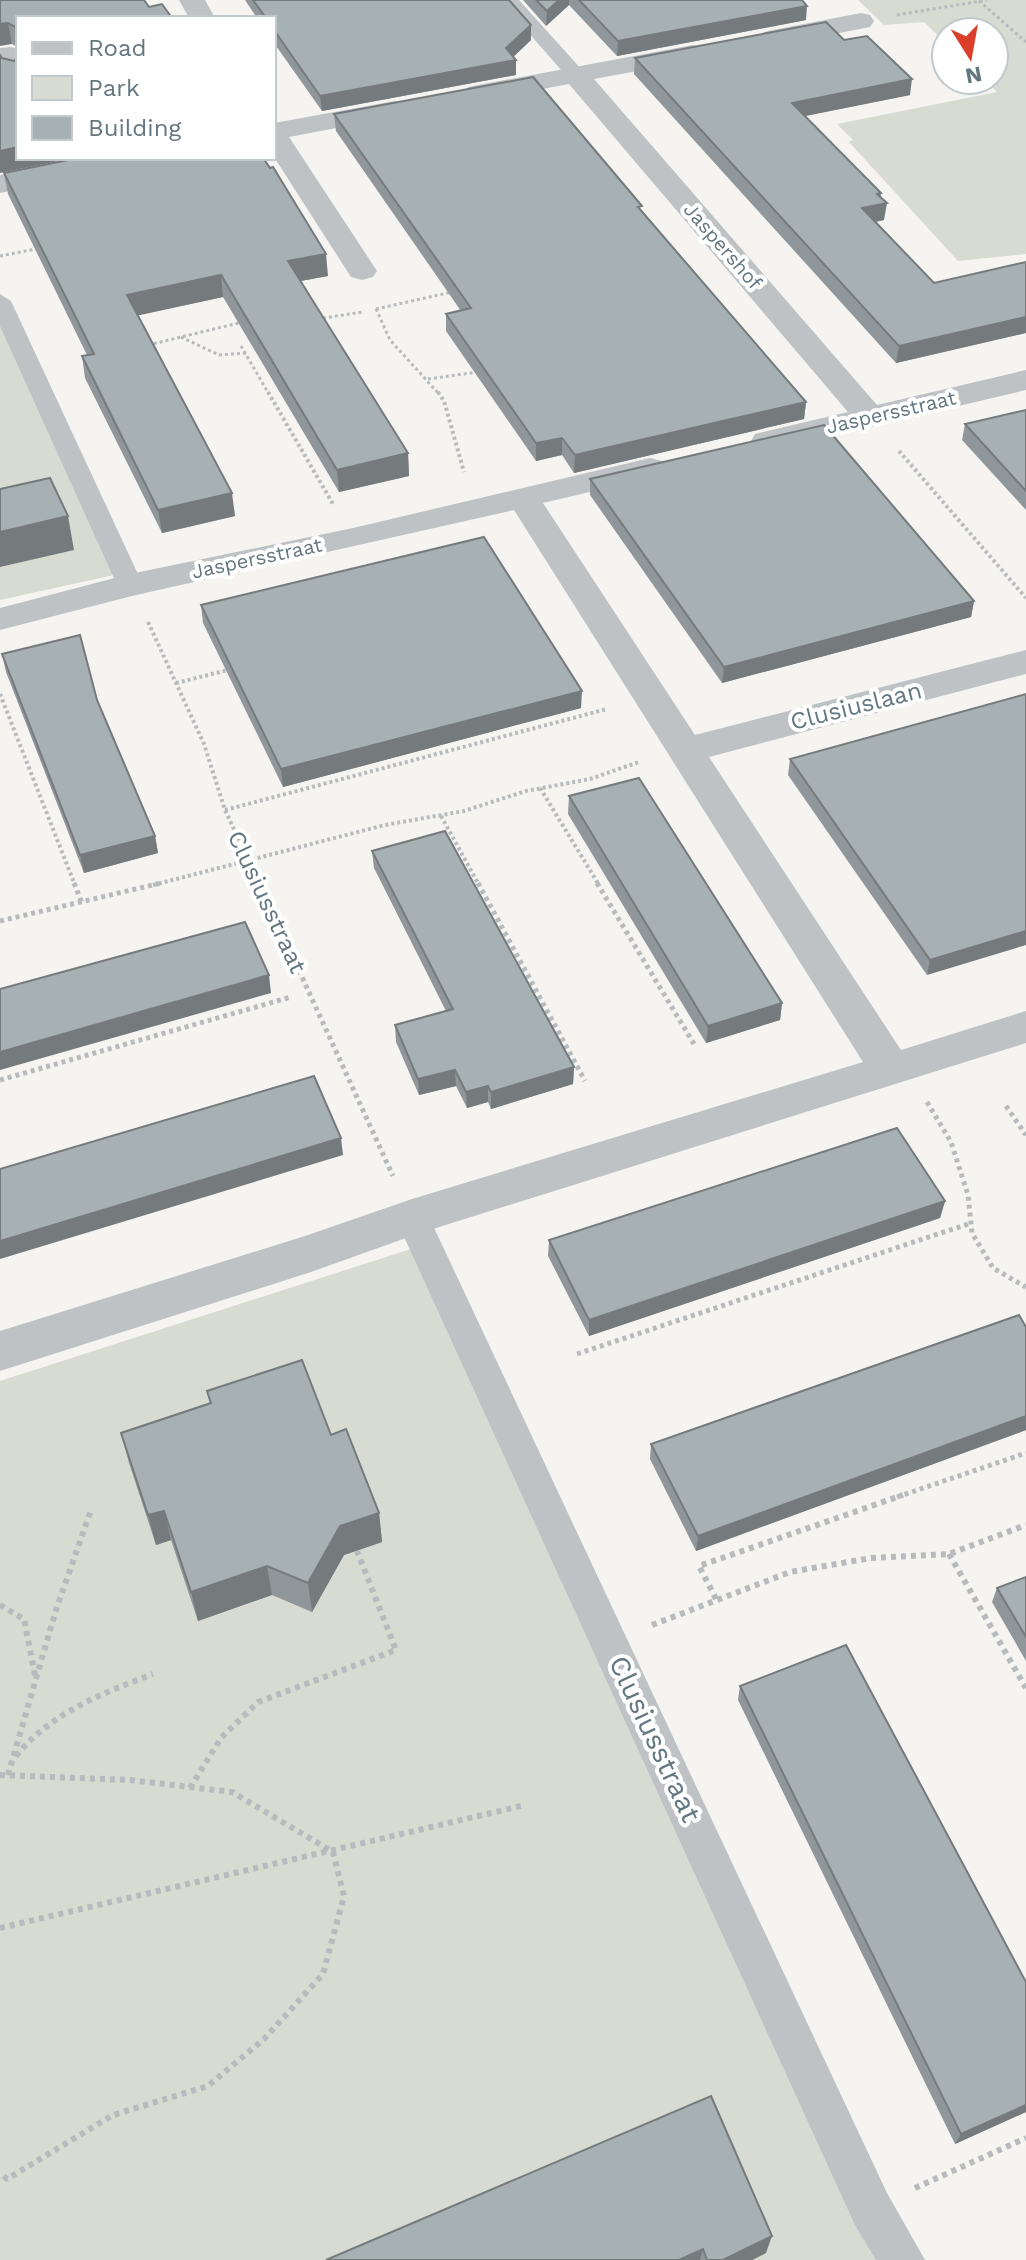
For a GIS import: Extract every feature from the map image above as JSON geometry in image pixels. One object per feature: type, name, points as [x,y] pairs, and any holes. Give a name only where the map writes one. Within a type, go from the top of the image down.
[{"type":"street","points":[[839,0],[861,21]]},
{"type":"street","points":[[741,44],[861,21]]},
{"type":"street","points":[[460,97],[711,49]]},
{"type":"street","points":[[0,56],[11,55],[16,66]]},
{"type":"street","name":"Jaspershof","points":[[576,75],[870,417]]},
{"type":"street","points":[[276,133],[413,105]]},
{"type":"street","points":[[276,136],[362,271]]},
{"type":"street","points":[[0,184],[122,160]]},
{"type":"street","name":"Jaspersstraat","points":[[734,448],[1026,380]]},
{"type":"street","name":"Jaspersstraat","points":[[0,619],[130,585],[353,538],[674,462]]},
{"type":"street","points":[[523,498],[898,1068]]},
{"type":"street","name":"Clusiuslaan","points":[[686,750],[1026,662]]},
{"type":"street","points":[[0,1351],[311,1253],[412,1217],[1026,1027]]},
{"type":"lane","points":[[509,0],[576,75]]},
{"type":"lane","points":[[0,301],[130,585]]},
{"type":"lane","name":"Clusiusstraat","points":[[412,1217],[871,2209],[902,2260]]},
{"type":"path","points":[[974,0],[981,2],[1026,42]]},
{"type":"path","points":[[861,21],[987,0]]},
{"type":"path","points":[[0,256],[47,247]]},
{"type":"path","points":[[362,271],[363,283],[390,340],[428,379],[444,401],[460,465],[486,506]]},
{"type":"path","points":[[180,336],[219,355],[246,353]]},
{"type":"path","points":[[241,346],[353,538]]},
{"type":"path","points":[[428,379],[490,369]]},
{"type":"path","points":[[870,417],[1026,598]]},
{"type":"path","name":"Clusiusstraat","points":[[130,585],[204,744],[225,810],[412,1217]]},
{"type":"path","points":[[176,683],[238,667]]},
{"type":"path","points":[[0,694],[82,903]]},
{"type":"path","points":[[225,810],[652,697]]},
{"type":"path","points":[[0,921],[249,862],[385,825],[441,816],[540,788],[590,779],[686,750]]},
{"type":"path","points":[[540,788],[694,1044]]},
{"type":"path","points":[[441,816],[585,1081]]},
{"type":"path","points":[[0,1080],[291,997]]},
{"type":"path","points":[[898,1068],[951,1142],[968,1195],[972,1233],[993,1268],[1026,1287]]},
{"type":"path","points":[[1006,1106],[1026,1135]]},
{"type":"path","points":[[577,1354],[971,1223]]},
{"type":"path","points":[[716,1599],[699,1566],[1026,1453]]},
{"type":"path","points":[[12,1762],[56,1610],[91,1510]]},
{"type":"path","points":[[610,1642],[790,1572],[871,1558],[949,1554],[1026,1525]]},
{"type":"path","points":[[190,1788],[221,1738],[258,1702],[396,1650],[357,1551]]},
{"type":"path","points":[[949,1554],[1026,1688]]},
{"type":"path","points":[[0,1605],[24,1619],[36,1681]]},
{"type":"path","points":[[0,2173],[7,2179],[113,2115],[208,2086],[264,2039],[323,1974],[344,1896],[333,1852],[232,1792],[130,1780],[4,1775],[27,1740],[67,1707],[153,1674]]},
{"type":"path","points":[[0,1928],[521,1806]]},
{"type":"path","points":[[871,2209],[1026,2138]]},
{"type":"green space","points":[[858,0],[1026,0],[1026,254],[958,261],[849,142],[853,140],[837,124],[977,96],[1010,96],[1010,16],[930,16],[930,28],[924,22],[884,25]]},
{"type":"green space","points":[[0,312],[123,573],[0,600]]},
{"type":"green space","points":[[414,1248],[894,2260],[0,2260],[0,1381]]},
{"type":"building","points":[[0,0],[144,0],[149,7],[162,4],[171,16],[16,16],[16,27],[8,23],[0,24]]},
{"type":"building","points":[[253,0],[509,0],[531,25],[506,48],[516,60],[320,96],[276,33],[276,16],[265,16]]},
{"type":"building","points":[[536,0],[559,0],[547,11]]},
{"type":"building","points":[[579,0],[802,0],[807,6],[618,41]]},
{"type":"building","points":[[826,22],[844,40],[867,36],[912,79],[792,103],[881,193],[877,194],[887,203],[862,208],[934,283],[1026,262],[1026,317],[899,346],[635,58]]},
{"type":"building","points":[[0,55],[14,61],[16,59],[16,147],[0,151]]},
{"type":"building","points":[[533,77],[642,206],[638,207],[806,402],[575,455],[562,438],[536,443],[446,314],[471,308],[334,114]]},
{"type":"building","points":[[68,160],[264,160],[270,168],[273,167],[326,254],[288,261],[408,453],[337,470],[221,275],[127,295],[232,493],[158,510],[82,356],[94,354],[4,173]]},
{"type":"building","points":[[1026,410],[1026,491],[965,424]]},
{"type":"building","points":[[824,425],[974,601],[724,667],[590,479]]},
{"type":"building","points":[[50,478],[68,516],[0,532],[0,489]]},
{"type":"building","points":[[484,537],[582,691],[281,769],[201,605]]},
{"type":"building","points":[[80,635],[97,700],[155,836],[80,855],[2,654]]},
{"type":"building","points":[[1026,694],[1026,931],[930,960],[790,759]]},
{"type":"building","points":[[639,778],[782,1003],[708,1026],[569,796]]},
{"type":"building","points":[[445,831],[574,1067],[491,1092],[488,1086],[466,1092],[455,1070],[418,1079],[395,1025],[453,1009],[372,851]]},
{"type":"building","points":[[245,922],[269,975],[0,1052],[0,989]]},
{"type":"building","points":[[314,1076],[341,1138],[0,1241],[0,1169]]},
{"type":"building","points":[[897,1128],[945,1201],[589,1320],[549,1240]]},
{"type":"building","points":[[1019,1315],[1026,1327],[1026,1416],[698,1536],[651,1444]]},
{"type":"building","points":[[302,1360],[331,1435],[346,1429],[379,1513],[340,1526],[308,1583],[267,1566],[191,1592],[164,1511],[148,1515],[121,1433],[211,1403],[207,1391]]},
{"type":"building","points":[[1026,1577],[1026,1637],[997,1588]]},
{"type":"building","points":[[846,1645],[1026,1982],[1026,2105],[961,2134],[740,1686]]},
{"type":"building","points":[[711,2096],[772,2236],[723,2260],[707,2260],[703,2249],[679,2260],[326,2260]]}]
